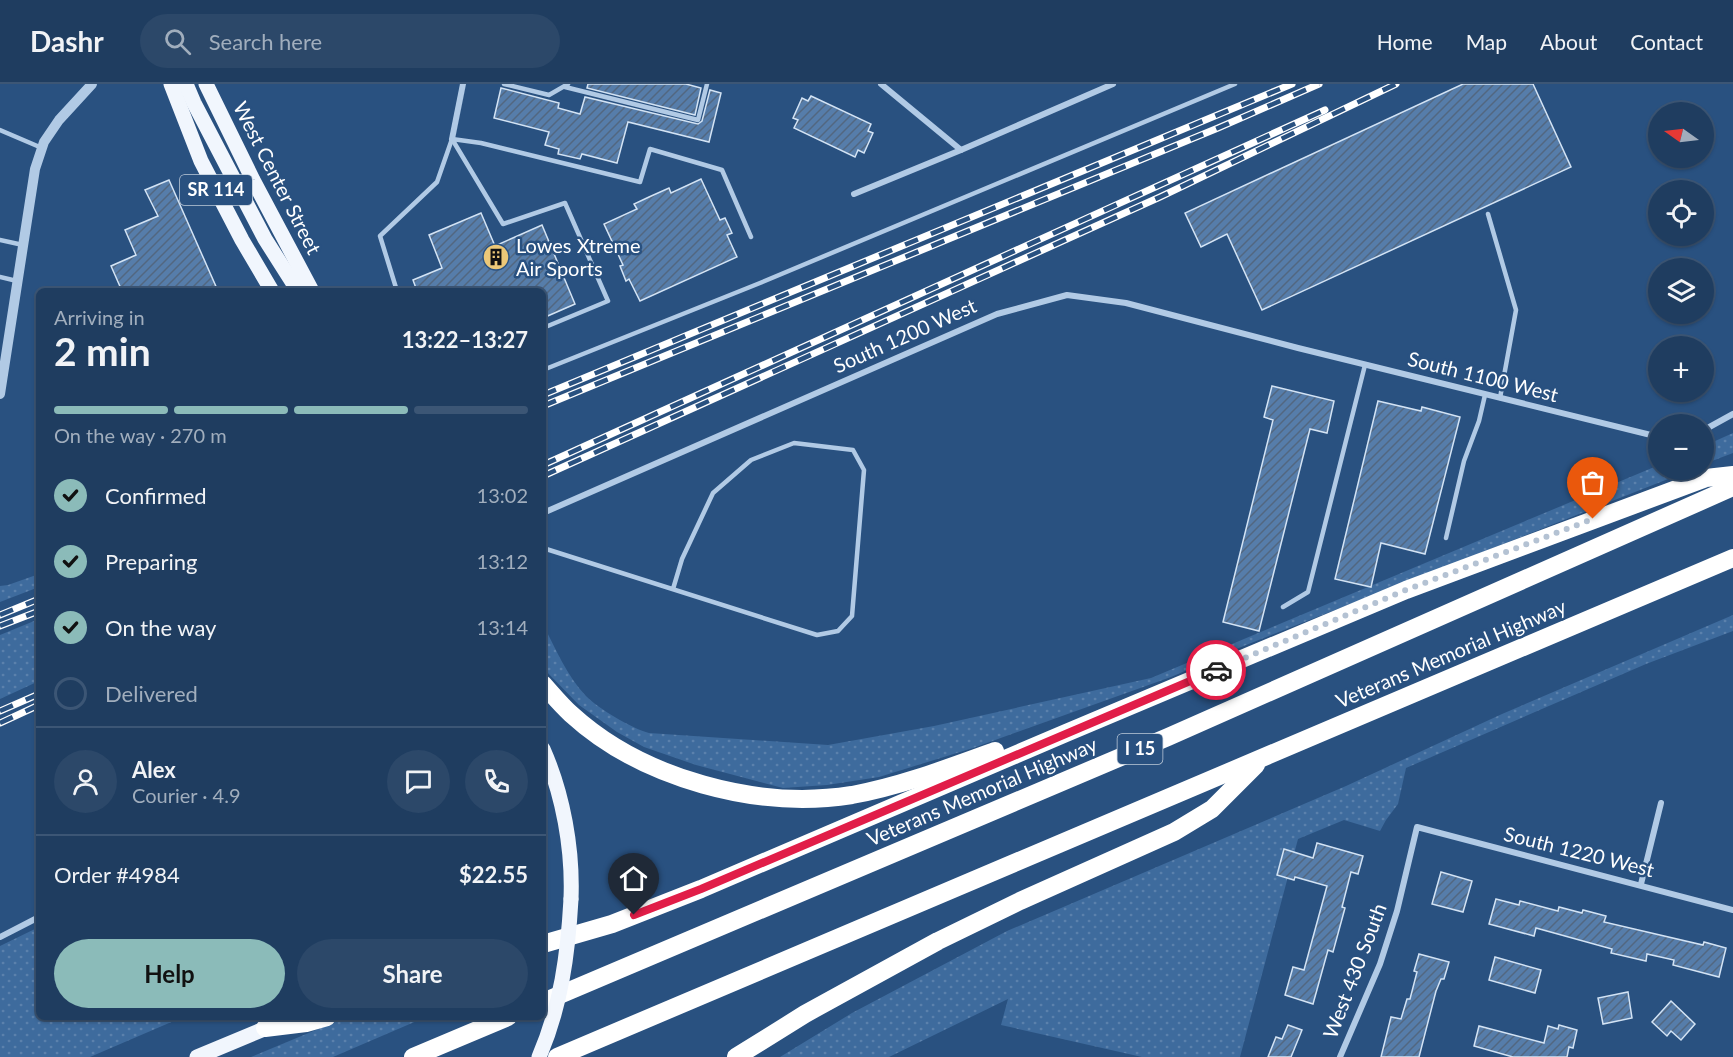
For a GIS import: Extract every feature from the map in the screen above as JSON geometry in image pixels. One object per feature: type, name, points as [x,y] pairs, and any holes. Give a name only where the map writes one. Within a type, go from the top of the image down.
[{"type":"highway","points":[[546,943],[612,924],[701,889],[1425,583],[1706,478],[1733,475]]},
{"type":"highway","name":"Veterans Memorial Highway","points":[[546,1001],[1146,746],[1733,487]]},
{"type":"highway","name":"Veterans Memorial Highway","points":[[557,1057],[1733,558]]},
{"type":"highway","points":[[546,687],[573,715],[597,734],[632,756],[659,769],[716,788],[785,798],[851,795],[892,786],[1028,740],[1066,733]]},
{"type":"highway","points":[[736,1057],[805,1014],[938,940],[1078,874],[1157,842],[1189,824],[1212,809],[1264,758]]},
{"type":"highway","points":[[265,1028],[316,1020]]},
{"type":"highway","points":[[413,1057],[501,1020]]},
{"type":"main road","name":"SR 114","points":[[171,84],[201,161],[242,240],[270,288]]},
{"type":"main road","points":[[186,84],[265,239],[296,288]]},
{"type":"main road","name":"West Center Street","points":[[206,84],[253,180],[310,288]]},
{"type":"main road","points":[[538,1057],[552,1025],[558,1002],[568,944],[571,899],[570,860],[562,809],[546,758]]},
{"type":"main road","points":[[197,1057],[285,1020]]},
{"type":"street","points":[[0,394],[35,169],[42,148],[59,120],[92,84]]},
{"type":"street","points":[[452,139],[463,84]]},
{"type":"street","points":[[881,84],[961,150]]},
{"type":"street","points":[[854,194],[1113,84]]},
{"type":"street","name":"South 1200 West","points":[[546,512],[997,314],[1067,294],[1126,303],[1298,348]]},
{"type":"street","name":"South 1100 West","points":[[1298,348],[1648,434]]},
{"type":"street","points":[[1714,424],[1733,414]]},
{"type":"street","points":[[1641,884],[1661,803]]},
{"type":"street","name":"South 1220 West","points":[[1417,827],[1733,910]]},
{"type":"street","name":"West 430 South","points":[[1340,1057],[1380,964],[1397,911],[1417,827]]},
{"type":"street","points":[[0,937],[36,919]]},
{"type":"lane","points":[[504,84],[549,95],[567,86],[698,120],[707,84]]},
{"type":"lane","points":[[546,369],[760,283],[1235,84]]},
{"type":"lane","points":[[0,130],[42,148]]},
{"type":"lane","points":[[452,139],[481,143],[640,182],[650,149],[722,170],[751,237]]},
{"type":"lane","points":[[396,288],[380,236],[437,182],[452,139]]},
{"type":"lane","points":[[452,139],[503,224],[565,203],[608,301],[546,327]]},
{"type":"lane","points":[[1488,214],[1516,310],[1500,398]]},
{"type":"lane","points":[[0,240],[23,245]]},
{"type":"lane","points":[[0,277],[17,282]]},
{"type":"lane","points":[[1283,607],[1308,592],[1365,365]]},
{"type":"lane","points":[[1446,538],[1464,461],[1479,421],[1485,395]]},
{"type":"lane","points":[[546,549],[672,589],[817,635],[838,631],[852,616],[864,470],[853,450],[794,443],[751,460],[713,493],[682,559],[672,589]]},
{"type":"shaded area","points":[[1733,433],[1733,453],[1714,460],[1714,442]]},
{"type":"shaded area","points":[[1648,470],[1648,480],[1666,480],[1246,645],[1171,677],[973,748],[879,777],[827,785],[783,788],[696,765],[644,747],[617,732],[579,705],[546,671],[546,630],[567,671],[586,696],[616,718],[649,733],[828,745],[934,726],[1151,678]]},
{"type":"shaded area","points":[[36,575],[36,588],[0,602],[0,586]]},
{"type":"shaded area","points":[[1733,615],[1733,631],[1646,664],[1406,768],[1398,804],[1380,831],[1344,820],[1298,839],[1240,1057],[1142,1057],[1001,1025],[1008,999],[889,1057],[780,1057],[852,1013],[1007,931],[1346,786],[1502,714]]},
{"type":"shaded area","points":[[36,620],[36,682],[0,699],[0,635]]},
{"type":"shaded area","points":[[36,928],[36,1020],[176,1020],[90,1057],[0,1057],[0,946]]},
{"type":"shaded area","points":[[340,1020],[419,1020],[333,1057],[251,1057]]},
{"type":"building","points":[[588,84],[686,84],[701,88],[695,115],[587,88]]},
{"type":"building","points":[[1463,84],[1533,84],[1571,167],[1262,310],[1227,234],[1201,247],[1185,213]]},
{"type":"building","points":[[501,88],[559,103],[558,108],[580,114],[585,97],[698,124],[702,121],[710,90],[721,93],[709,142],[628,122],[617,163],[582,154],[580,159],[558,154],[559,149],[545,145],[549,132],[494,118]]},
{"type":"building","points":[[811,96],[871,124],[868,131],[873,133],[864,153],[858,150],[855,157],[794,128],[798,120],[793,118],[802,98],[808,101]]},
{"type":"building","points":[[701,179],[720,220],[725,218],[732,233],[727,235],[737,257],[640,301],[629,279],[626,281],[620,266],[623,265],[604,224],[637,209],[634,204],[649,197],[669,188],[671,193]]},
{"type":"building","points":[[169,180],[217,288],[121,288],[111,266],[136,255],[125,230],[158,216],[145,190]]},
{"type":"building","name":"Lowes Xtreme Air Sports","points":[[481,213],[495,246],[542,225],[575,304],[546,317],[546,288],[416,288],[413,280],[442,268],[429,235]]},
{"type":"building","points":[[1272,386],[1334,401],[1327,433],[1310,429],[1259,631],[1223,622],[1273,420],[1264,417]]},
{"type":"building","points":[[1378,401],[1421,411],[1422,407],[1460,417],[1425,554],[1381,543],[1371,587],[1335,579]]},
{"type":"building","points":[[1317,843],[1363,856],[1358,874],[1351,872],[1342,907],[1345,908],[1333,952],[1328,950],[1313,1004],[1285,995],[1293,967],[1304,970],[1327,886],[1295,877],[1294,880],[1277,875],[1284,849],[1313,858]]},
{"type":"building","points":[[1441,872],[1472,881],[1463,912],[1432,904]]},
{"type":"building","points":[[1496,899],[1519,905],[1520,901],[1558,911],[1559,907],[1582,913],[1583,910],[1606,916],[1604,922],[1703,945],[1704,942],[1726,948],[1719,977],[1673,965],[1674,960],[1647,954],[1646,961],[1611,953],[1612,949],[1536,928],[1534,936],[1489,924]]},
{"type":"building","points":[[1419,954],[1449,962],[1444,979],[1441,979],[1436,991],[1419,1057],[1381,1057],[1391,1017],[1401,1019],[1407,999],[1410,999]]},
{"type":"building","points":[[1495,957],[1541,970],[1535,993],[1489,980]]},
{"type":"building","points":[[1628,992],[1632,1018],[1603,1024],[1598,998]]},
{"type":"building","points":[[1671,1001],[1695,1024],[1681,1040],[1671,1031],[1667,1036],[1652,1022]]},
{"type":"building","points":[[1288,1025],[1302,1030],[1291,1057],[1268,1057],[1276,1037],[1282,1039]]},
{"type":"building","points":[[1559,1025],[1577,1030],[1573,1048],[1569,1047],[1567,1057],[1513,1057],[1474,1046],[1479,1026],[1544,1043],[1548,1026],[1558,1029]]},
{"type":"railway","points":[[546,394],[1292,84]]},
{"type":"railway","points":[[546,405],[1218,128],[1319,84]]},
{"type":"railway","points":[[546,475],[1160,197],[1396,84]]},
{"type":"railway","points":[[546,464],[1325,110]]},
{"type":"railway","points":[[0,615],[36,600]]},
{"type":"railway","points":[[0,626],[36,612]]},
{"type":"railway","points":[[0,711],[36,695]]},
{"type":"railway","points":[[0,723],[36,706]]},
{"type":"way so far","points":[[1216,670],[1406,590],[1593,519]]},
{"type":"place","name":"Lowes Xtreme Air Sports","points":[[496,257]]},
{"type":"route","points":[[634,915],[701,889],[1216,670]]}]
